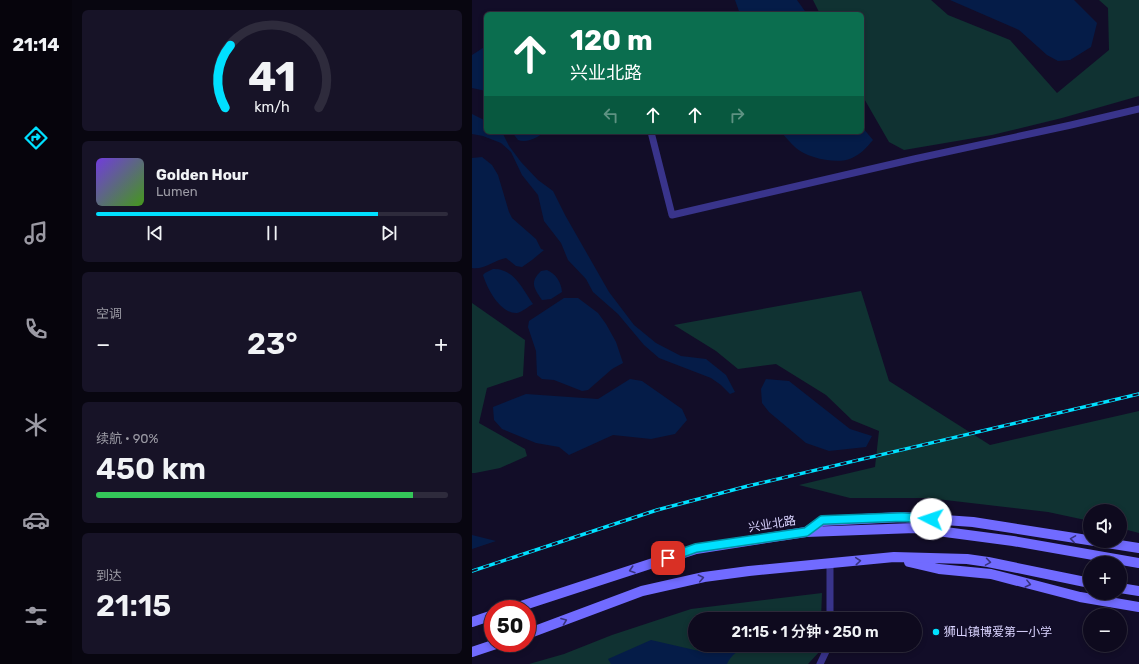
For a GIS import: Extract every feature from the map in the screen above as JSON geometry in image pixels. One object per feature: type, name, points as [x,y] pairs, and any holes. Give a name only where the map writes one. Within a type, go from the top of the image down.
[{"type":"main road","points":[[806,532],[822,520],[902,517],[973,522],[1139,548]]},
{"type":"main road","name":"兴业北路","points":[[536,601],[696,548],[806,532],[915,528],[1013,541],[1108,559],[1139,563]]},
{"type":"main road","points":[[894,557],[939,569],[991,574],[1080,596],[1139,607]]},
{"type":"main road","points":[[536,631],[642,591],[704,577],[749,571],[894,557],[966,559],[988,562],[1083,582]]},
{"type":"main road","points":[[1127,589],[1139,591]]},
{"type":"main road","points":[[472,622],[484,618]]},
{"type":"main road","points":[[472,652],[484,648]]},
{"type":"street","points":[[652,134],[672,215],[1139,109]]},
{"type":"street","points":[[830,563],[830,612]]},
{"type":"street","points":[[820,664],[826,652]]},
{"type":"green space","points":[[813,0],[931,0],[948,15],[1010,40],[1057,93],[1109,50],[1108,8],[1099,0],[1139,0],[1139,96],[1062,118],[992,135],[904,150],[889,142],[864,98],[864,12],[819,12]]},
{"type":"green space","points":[[861,291],[889,381],[990,445],[1139,411],[1139,533],[1127,530],[1127,504],[1083,504],[1083,520],[1048,512],[928,498],[850,498],[799,485],[875,467],[879,431],[852,420],[826,395],[776,364],[738,369],[716,351],[674,325]]},
{"type":"green space","points":[[472,303],[525,340],[523,376],[487,388],[479,423],[525,449],[527,456],[500,468],[475,473],[472,473]]},
{"type":"green space","points":[[822,593],[821,612],[688,612],[688,652],[819,652],[808,664],[529,664],[564,654],[612,635],[691,609]]},
{"type":"water","points":[[735,0],[797,0],[806,12],[739,12]]},
{"type":"water","points":[[950,0],[1074,0],[1097,23],[1091,47],[1070,60],[1058,61],[1047,55],[1019,30]]},
{"type":"water","points":[[484,47],[484,91],[472,88],[472,55]]},
{"type":"water","points":[[472,114],[484,120],[484,134],[503,134],[509,146],[521,162],[538,180],[553,191],[609,292],[634,325],[656,343],[681,356],[706,359],[726,375],[735,392],[730,394],[711,378],[659,358],[644,345],[618,314],[593,292],[586,279],[568,260],[561,243],[544,221],[538,195],[522,175],[511,152],[501,143],[483,136],[472,134]]},
{"type":"water","points":[[864,129],[873,140],[864,150],[852,158],[839,161],[831,161],[807,155],[794,146],[783,134],[864,134]]},
{"type":"water","points":[[514,134],[541,134],[535,138],[525,141],[518,140]]},
{"type":"water","points":[[482,157],[492,165],[498,175],[512,218],[536,239],[541,249],[544,250],[522,267],[516,266],[506,258],[481,268],[472,268],[472,158]]},
{"type":"water","points":[[493,269],[507,272],[512,276],[533,304],[517,313],[511,312],[500,305],[491,293],[483,275]]},
{"type":"water","points":[[547,270],[558,279],[562,292],[551,299],[542,300],[536,292],[534,282],[535,278],[541,271]]},
{"type":"water","points":[[564,298],[578,298],[598,313],[616,342],[623,363],[612,369],[588,390],[582,391],[554,380],[542,379],[537,375],[536,351],[528,327],[529,321]]},
{"type":"water","points":[[630,379],[642,381],[682,409],[687,420],[675,434],[651,439],[613,435],[569,455],[559,447],[536,443],[502,429],[494,420],[493,407],[526,394],[598,399]]},
{"type":"water","points":[[766,379],[789,381],[850,429],[872,436],[866,447],[829,451],[806,443],[769,412],[762,403],[761,389]]},
{"type":"water","points":[[472,535],[496,541],[472,549]]},
{"type":"water","points":[[651,640],[688,648],[688,652],[737,652],[727,664],[611,664],[608,659]]},
{"type":"railway","points":[[472,571],[657,510],[748,486],[1139,394]]},
{"type":"place","name":"狮山镇博爱第一小学","points":[[936,632]]},
{"type":"route","points":[[668,558],[696,548],[806,532],[822,520],[902,517],[931,519]]}]
